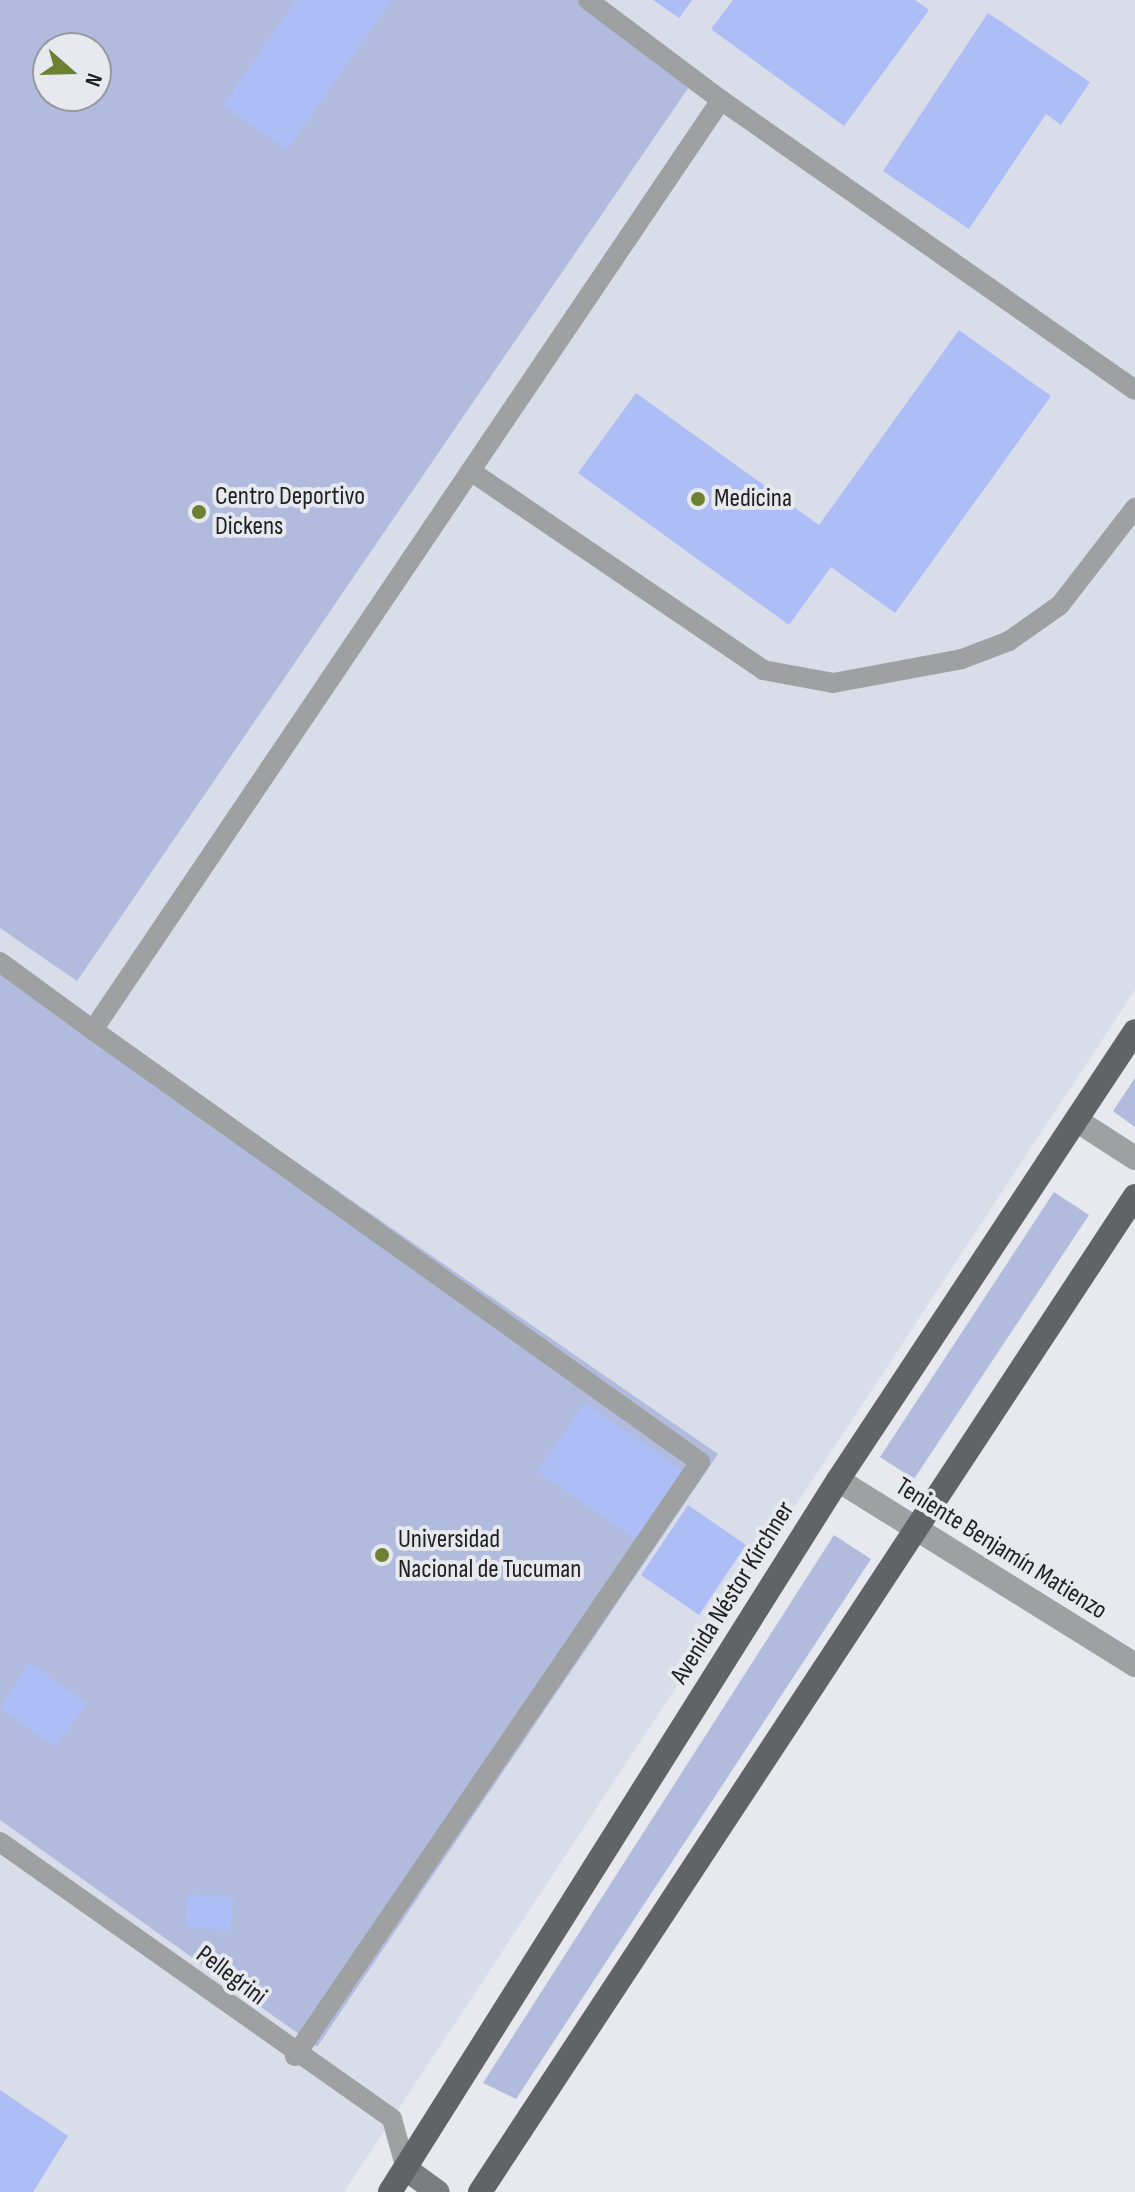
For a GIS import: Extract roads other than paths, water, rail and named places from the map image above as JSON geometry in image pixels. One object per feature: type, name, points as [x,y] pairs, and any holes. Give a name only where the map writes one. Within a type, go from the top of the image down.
[{"type":"main road","name":"Avenida Néstor Kirchner","points":[[390,2192],[838,1480],[1135,1031]]},
{"type":"main road","points":[[480,2192],[913,1527],[1135,1196]]},
{"type":"street","points":[[1076,1120],[1135,1158]]},
{"type":"street","name":"Teniente Benjamín Matienzo","points":[[838,1480],[1135,1665]]},
{"type":"street","points":[[406,2169],[438,2192]]},
{"type":"lane","points":[[588,0],[721,100],[1135,390]]},
{"type":"lane","points":[[93,1030],[721,100]]},
{"type":"lane","points":[[472,472],[763,670],[833,683],[962,659],[1009,641],[1060,605],[1135,508]]},
{"type":"lane","points":[[0,962],[700,1462],[295,2056]]},
{"type":"lane","name":"Pellegrini","points":[[0,1842],[295,2056],[392,2119],[406,2169]]},
{"type":"place","name":"Medicina","points":[[698,499]]},
{"type":"place","name":"Centro Deportivo Dickens","points":[[199,512]]},
{"type":"place","name":"Universidad Nacional de Tucuman","points":[[382,1555]]}]
